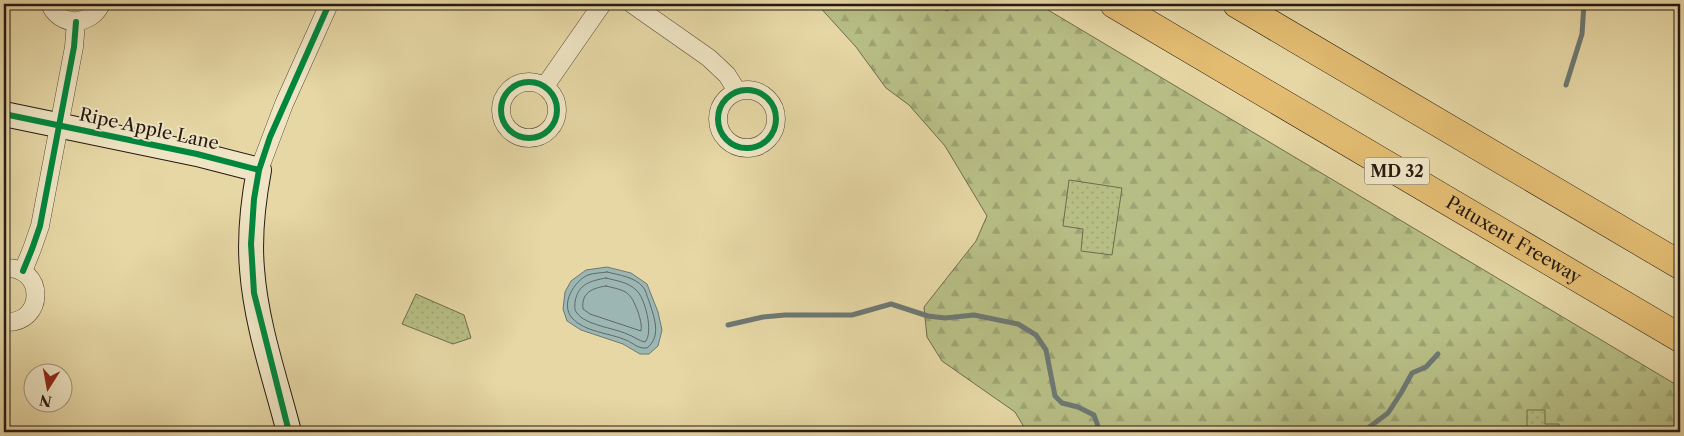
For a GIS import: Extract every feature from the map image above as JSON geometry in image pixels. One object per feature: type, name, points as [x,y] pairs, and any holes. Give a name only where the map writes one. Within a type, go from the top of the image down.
[{"type":"highway","name":"Patuxent Freeway","points":[[1114,4],[1680,338]]},
{"type":"highway","points":[[1237,4],[1680,265]]},
{"type":"street","points":[[50,4],[55,13],[66,20],[76,22],[90,18],[101,4]]},
{"type":"street","points":[[288,432],[259,318],[251,244],[252,218],[259,170],[284,104],[329,4]]},
{"type":"street","points":[[545,86],[602,4]]},
{"type":"street","points":[[632,4],[709,58],[727,75],[737,91]]},
{"type":"street","points":[[22,271],[40,226],[74,47],[76,22]]},
{"type":"street","name":"Ripe Apple Lane","points":[[4,114],[197,154],[259,170]]},
{"type":"street","points":[[4,268],[11,267],[22,271],[31,280],[36,291],[35,301],[30,312],[22,319],[4,322]]},
{"type":"green space","points":[[817,4],[934,4],[947,11],[957,4],[1038,4],[1680,387],[1680,432],[1027,432],[1015,412],[942,361],[927,337],[924,307],[976,241],[987,216],[945,146],[909,105],[886,88],[856,47]]},
{"type":"green space","points":[[1069,180],[1122,188],[1112,255],[1081,251],[1083,229],[1063,226]]},
{"type":"green space","points":[[416,294],[464,315],[471,338],[453,344],[402,324]]},
{"type":"green space","points":[[1527,410],[1545,410],[1545,424],[1559,424],[1559,432],[1477,432],[1477,427],[1527,427]]},
{"type":"green space","points":[[4,428],[45,432],[4,432]]},
{"type":"water","points":[[607,267],[631,273],[647,284],[658,312],[662,330],[658,346],[649,354],[640,354],[623,344],[581,330],[567,321],[563,309],[565,292],[571,281],[586,270]]},
{"type":"waterway","points":[[1566,85],[1582,34],[1584,4]]},
{"type":"waterway","points":[[728,325],[763,317],[785,315],[852,315],[891,304],[928,316],[945,318],[974,315],[1018,324],[1036,335],[1046,350],[1055,396],[1062,403],[1078,407],[1094,415],[1100,432]]},
{"type":"waterway","points":[[1366,432],[1368,428],[1388,413],[1412,373],[1426,367],[1438,354]]},
{"type":"cycle path","points":[[289,432],[254,293],[251,244],[254,199],[259,170],[270,137],[329,4]]},
{"type":"cycle path","points":[[23,271],[40,226],[74,47],[76,22]]},
{"type":"cycle path","points":[[524,82],[534,82],[549,90],[555,99],[557,110],[555,121],[549,130],[534,138],[524,138],[513,133],[506,126],[501,115],[501,105],[506,94],[513,87],[524,82]]},
{"type":"cycle path","points":[[747,90],[758,92],[768,98],[774,108],[776,119],[774,130],[768,140],[758,146],[747,148],[736,146],[726,140],[720,130],[718,119],[720,108],[726,98],[736,92],[747,90]]},
{"type":"cycle path","points":[[4,114],[197,154],[259,170]]}]
